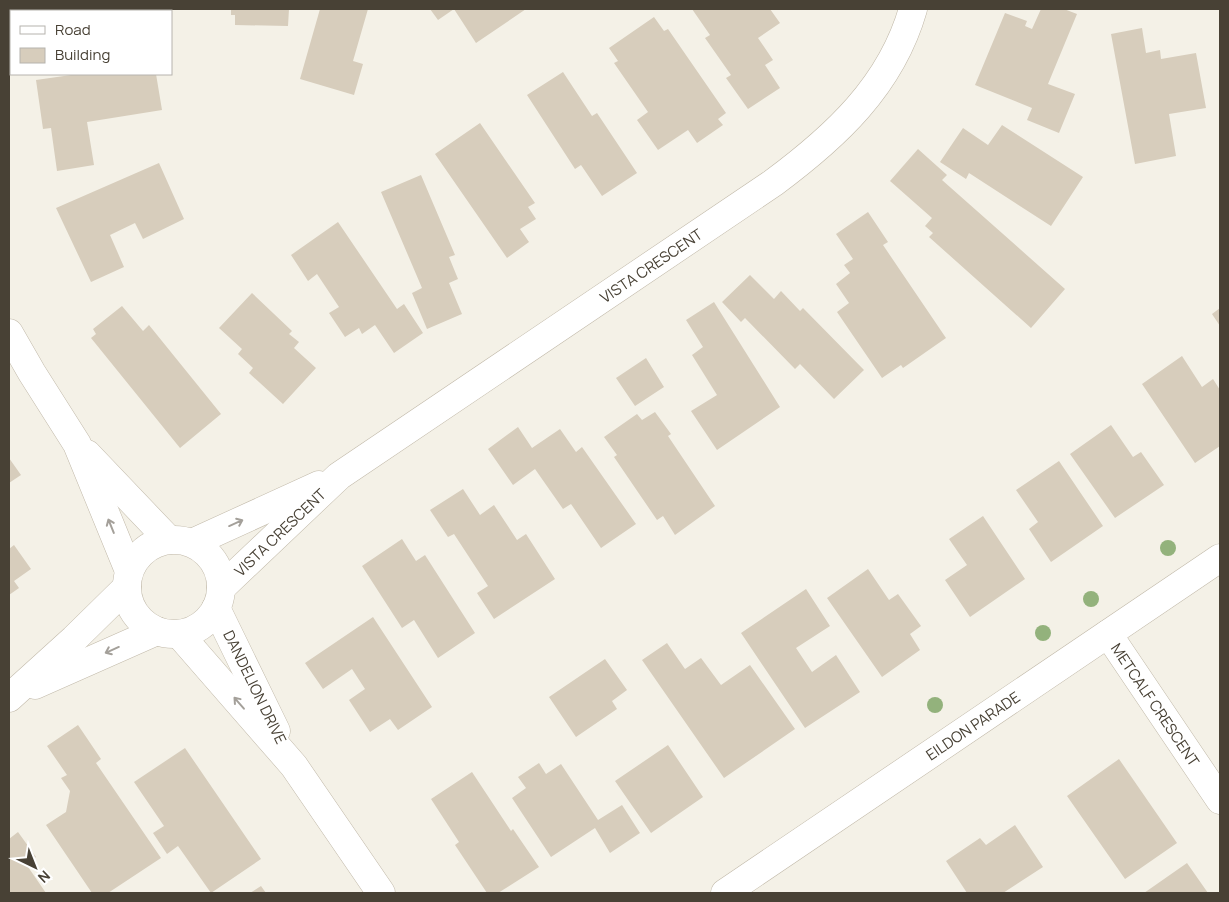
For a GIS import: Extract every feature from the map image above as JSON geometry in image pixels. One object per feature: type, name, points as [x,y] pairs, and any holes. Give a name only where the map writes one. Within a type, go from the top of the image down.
[{"type":"street","name":"VISTA CRESCENT","points":[[218,598],[339,476],[752,197],[806,158],[841,127],[873,89],[895,52],[913,9]]},
{"type":"street","points":[[9,333],[77,444],[128,579],[129,601],[135,614],[145,624],[168,633]]},
{"type":"street","points":[[11,697],[168,633],[196,628],[207,620],[218,598],[219,574],[214,561],[204,551],[180,542],[77,444]]},
{"type":"street","name":"VISTA CRESCENT","points":[[180,542],[339,476]]},
{"type":"street","points":[[11,697],[128,579],[135,560],[144,550],[154,544],[180,542]]},
{"type":"street","name":"EILDON PARADE","points":[[725,893],[1220,558]]},
{"type":"street","name":"DANDELION DRIVE","points":[[218,598],[294,766]]},
{"type":"street","name":"DANDELION DRIVE","points":[[168,633],[294,766],[381,893]]},
{"type":"street","name":"METCALF CRESCENT","points":[[1108,634],[1220,800]]},
{"type":"building","points":[[41,9],[162,9],[162,10]]},
{"type":"building","points":[[231,9],[289,9],[288,26],[235,25],[235,15],[231,15]]},
{"type":"building","points":[[320,9],[368,9],[353,61],[363,64],[354,95],[300,79]]},
{"type":"building","points":[[430,9],[454,9],[438,20]]},
{"type":"building","points":[[454,9],[526,9],[476,43]]},
{"type":"building","points":[[692,9],[770,9],[780,23],[758,38],[773,60],[765,65],[780,88],[748,109],[726,78],[731,75],[705,38],[710,35]]},
{"type":"building","points":[[1041,9],[1064,9],[1077,14],[1048,84],[1075,94],[1059,133],[1027,120],[1032,108],[975,85],[1005,13],[1027,21],[1025,26],[1032,29]]},
{"type":"building","points":[[654,17],[664,31],[668,29],[726,113],[718,119],[723,125],[697,143],[688,130],[658,150],[637,120],[648,112],[614,63],[618,61],[609,48]]},
{"type":"building","points":[[1142,28],[1146,53],[1160,50],[1161,59],[1196,53],[1206,108],[1169,114],[1176,156],[1135,164],[1111,34]]},
{"type":"building","points":[[563,72],[592,116],[597,113],[637,173],[602,196],[581,165],[575,169],[527,95]]},
{"type":"building","points":[[71,75],[156,75],[162,110],[87,122],[94,165],[57,171],[51,128],[43,129],[36,80]]},
{"type":"building","points":[[480,123],[535,203],[528,207],[536,219],[520,229],[529,242],[507,258],[435,154]]},
{"type":"building","points":[[1002,125],[1083,177],[1051,226],[969,173],[966,179],[940,162],[963,128],[988,145]]},
{"type":"building","points":[[918,149],[947,175],[942,180],[1065,289],[1031,328],[929,237],[933,233],[925,226],[932,218],[890,181]]},
{"type":"building","points":[[159,163],[184,219],[143,239],[135,223],[110,235],[124,267],[91,282],[56,208]]},
{"type":"building","points":[[421,175],[455,255],[449,257],[458,279],[449,283],[462,314],[427,329],[412,293],[422,288],[381,192]]},
{"type":"building","points":[[868,212],[888,242],[883,245],[946,338],[903,368],[901,365],[882,378],[837,312],[849,303],[836,284],[850,273],[844,265],[853,259],[836,234]]},
{"type":"building","points":[[338,222],[397,309],[404,304],[423,333],[394,353],[375,325],[362,334],[359,328],[345,337],[329,313],[339,307],[317,274],[308,281],[291,255]]},
{"type":"building","points":[[750,275],[774,299],[781,291],[800,311],[803,308],[864,370],[834,399],[800,364],[795,369],[745,318],[741,322],[722,302]]},
{"type":"building","points":[[252,293],[292,331],[289,334],[299,342],[294,348],[316,368],[283,404],[249,373],[253,368],[238,354],[242,349],[219,328]]},
{"type":"building","points":[[714,302],[780,407],[717,450],[691,411],[717,395],[692,355],[703,347],[686,320]]},
{"type":"building","points":[[122,306],[143,331],[149,325],[221,414],[180,448],[91,338],[96,334],[93,329]]},
{"type":"building","points":[[1220,308],[1220,326],[1212,314]]},
{"type":"building","points":[[1182,356],[1202,387],[1213,379],[1220,390],[1220,446],[1195,463],[1142,384]]},
{"type":"building","points":[[646,358],[664,387],[635,406],[616,378]]},
{"type":"building","points":[[655,412],[671,434],[668,436],[715,506],[675,535],[663,516],[657,520],[614,457],[617,455],[604,437],[637,414],[642,420]]},
{"type":"building","points":[[1111,425],[1133,457],[1141,452],[1164,485],[1115,518],[1070,454]]},
{"type":"building","points":[[518,427],[532,448],[560,429],[576,452],[582,447],[636,524],[601,548],[571,504],[563,509],[535,469],[513,485],[488,449]]},
{"type":"building","points":[[9,458],[21,475],[9,483]]},
{"type":"building","points":[[1059,461],[1103,526],[1051,562],[1029,529],[1038,522],[1016,490]]},
{"type":"building","points":[[463,489],[480,515],[494,505],[517,540],[526,534],[555,579],[494,619],[477,593],[488,586],[454,534],[448,537],[430,510]]},
{"type":"building","points":[[983,516],[1025,579],[970,617],[945,580],[967,565],[949,539]]},
{"type":"building","points":[[402,539],[416,561],[425,555],[475,633],[438,658],[414,620],[402,628],[362,566]]},
{"type":"building","points":[[14,545],[31,569],[14,581],[19,588],[9,595],[9,549]]},
{"type":"building","points":[[868,569],[889,600],[898,594],[921,626],[910,634],[920,650],[882,677],[827,598]]},
{"type":"building","points":[[806,589],[830,626],[796,648],[812,672],[836,655],[860,692],[805,728],[741,633]]},
{"type":"building","points":[[373,617],[432,707],[398,730],[390,719],[370,732],[349,700],[365,689],[352,669],[323,689],[305,663]]},
{"type":"building","points":[[667,643],[685,669],[701,658],[721,685],[750,665],[795,729],[724,778],[642,660]]},
{"type":"building","points":[[605,659],[627,690],[612,701],[617,709],[576,737],[549,697]]},
{"type":"building","points":[[78,725],[101,759],[96,763],[161,858],[108,893],[92,893],[46,825],[66,812],[70,791],[61,778],[67,775],[47,746]]},
{"type":"building","points":[[668,745],[703,797],[651,833],[615,781]]},
{"type":"building","points":[[185,748],[261,859],[211,893],[178,846],[167,854],[153,833],[164,826],[134,782]]},
{"type":"building","points":[[1119,759],[1177,843],[1125,879],[1067,796]]},
{"type":"building","points":[[539,763],[546,774],[561,764],[598,820],[622,805],[640,833],[610,853],[595,828],[551,857],[512,798],[526,788],[518,777]]},
{"type":"building","points":[[472,772],[511,831],[513,829],[539,867],[498,893],[487,893],[455,845],[459,842],[431,799]]},
{"type":"building","points":[[1015,825],[1043,867],[1003,893],[967,893],[946,861],[980,838],[986,845]]},
{"type":"building","points":[[18,832],[36,857],[26,864],[46,893],[9,893],[9,839]]},
{"type":"building","points":[[1187,863],[1208,893],[1144,893]]},
{"type":"building","points":[[261,886],[266,893],[250,893]]}]
